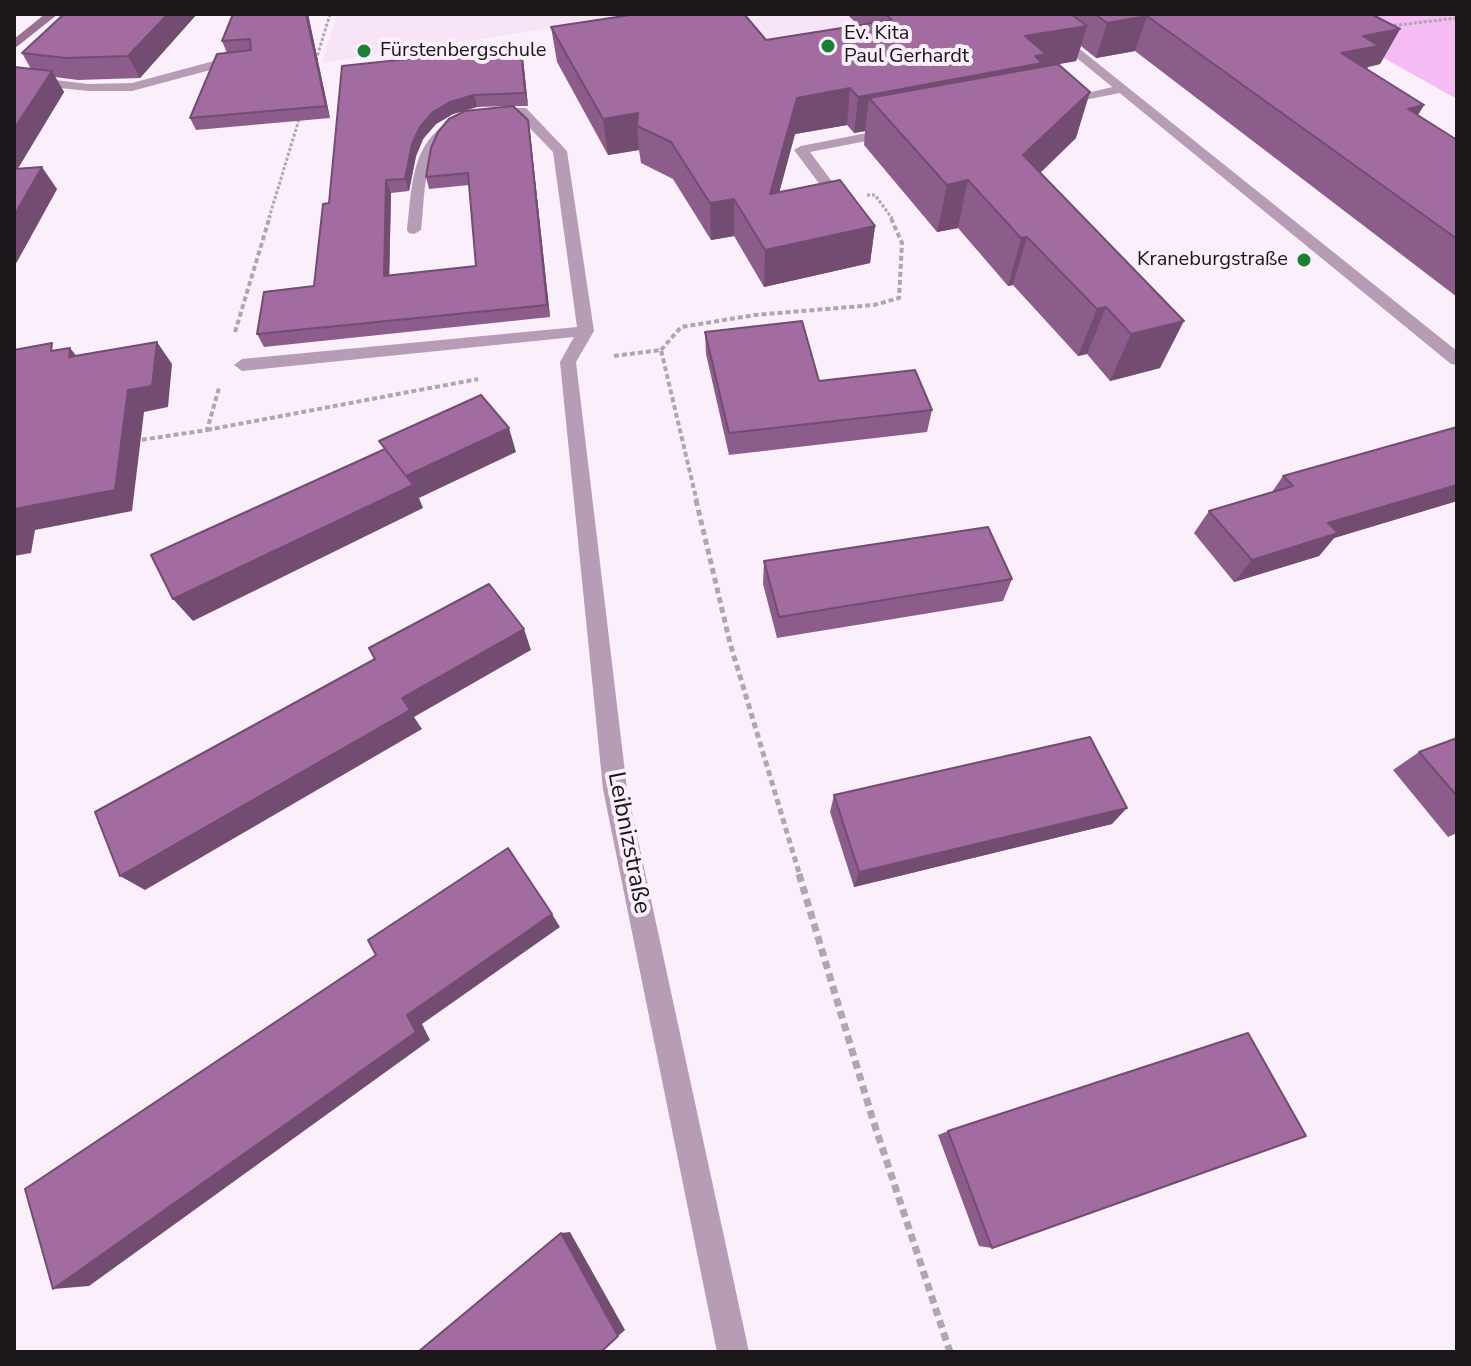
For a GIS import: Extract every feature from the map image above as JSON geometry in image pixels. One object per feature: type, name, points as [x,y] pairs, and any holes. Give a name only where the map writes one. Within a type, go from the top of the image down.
[{"type":"main road","points":[[14,45],[52,14]]},
{"type":"street","points":[[1029,14],[1457,360]]},
{"type":"street","points":[[14,79],[78,87],[133,87],[221,60],[250,57]]},
{"type":"street","points":[[1045,103],[1121,89]]},
{"type":"street","points":[[502,109],[521,111],[560,151],[586,331],[568,362]]},
{"type":"street","points":[[414,230],[427,147],[437,133],[454,122],[474,116]]},
{"type":"street","points":[[835,195],[801,150],[908,129]]},
{"type":"street","points":[[242,365],[586,331]]},
{"type":"street","name":"Leibnizstraße","points":[[568,362],[615,789],[733,1352]]},
{"type":"path","points":[[312,73],[330,14]]},
{"type":"path","points":[[1385,27],[1457,18]]},
{"type":"path","points":[[233,339],[304,103]]},
{"type":"path","points":[[568,362],[661,350],[681,327],[755,315],[874,305],[899,298],[905,244],[891,215],[875,195],[835,195]]},
{"type":"path","points":[[661,350],[730,643],[872,1117],[950,1352]]},
{"type":"path","points":[[133,441],[207,430],[490,376]]},
{"type":"path","points":[[207,430],[220,384]]},
{"type":"shaded area","name":"Fürstenbergschule","points":[[337,14],[643,14],[322,63]]},
{"type":"shaded area","name":"Ev. Kita Paul Gerhardt","points":[[734,14],[999,14],[777,66]]},
{"type":"shaded area","points":[[1305,14],[1457,14],[1457,99]]},
{"type":"building","points":[[64,14],[168,14],[128,56],[66,58],[22,53]]},
{"type":"building","points":[[233,14],[306,14],[326,106],[190,118],[217,54],[251,50],[250,39],[222,41]]},
{"type":"building","points":[[637,14],[744,14],[766,40],[892,20],[885,14],[1071,14],[1087,26],[1025,36],[1046,54],[1035,56],[1042,63],[858,97],[850,88],[797,98],[770,194],[840,180],[875,226],[765,250],[734,199],[710,203],[671,142],[637,126],[638,113],[603,119],[551,27]]},
{"type":"building","points":[[1095,14],[1371,14],[1400,29],[1363,36],[1379,46],[1341,53],[1424,105],[1408,109],[1457,140],[1457,239],[1147,16],[1107,23]]},
{"type":"building","points":[[521,47],[525,93],[474,95],[450,102],[433,112],[420,127],[412,144],[405,179],[386,180],[384,276],[476,266],[468,173],[426,177],[431,148],[438,132],[449,119],[465,111],[513,106],[528,120],[547,305],[257,334],[264,292],[314,286],[323,204],[329,203],[342,66]]},
{"type":"building","points":[[1058,64],[1090,92],[1023,155],[1184,321],[1131,334],[1106,307],[1097,309],[1027,237],[1021,238],[968,180],[947,185],[869,98]]},
{"type":"building","points":[[14,67],[52,71],[14,129]]},
{"type":"building","points":[[42,167],[14,216],[14,169]]},
{"type":"building","points":[[802,321],[819,381],[915,370],[932,410],[729,433],[705,332]]},
{"type":"building","points":[[157,342],[152,386],[128,390],[115,490],[14,509],[14,350],[52,343],[51,351],[70,348],[69,357]]},
{"type":"building","points":[[481,395],[509,428],[406,476],[379,441]]},
{"type":"building","points":[[1457,427],[1457,485],[1328,523],[1338,533],[1252,560],[1209,511],[1293,486],[1283,476]]},
{"type":"building","points":[[385,449],[413,485],[173,599],[151,555]]},
{"type":"building","points":[[988,527],[1012,579],[779,617],[764,561]]},
{"type":"building","points":[[489,584],[524,629],[402,698],[410,710],[120,876],[95,812],[375,659],[369,648]]},
{"type":"building","points":[[1090,737],[1127,808],[859,872],[834,795]]},
{"type":"building","points":[[1457,738],[1457,796],[1419,752]]},
{"type":"building","points":[[508,848],[552,914],[407,1015],[416,1032],[53,1289],[25,1189],[376,955],[368,940]]},
{"type":"building","points":[[1248,1033],[1306,1136],[992,1248],[948,1131]]},
{"type":"building","points":[[561,1233],[618,1336],[601,1352],[418,1352]]},
{"type":"place","name":"Ev. Kita Paul Gerhardt","points":[[828,46]]},
{"type":"place","name":"Fürstenbergschule","points":[[364,51]]},
{"type":"place","name":"Kraneburgstraße","points":[[1304,260]]}]
